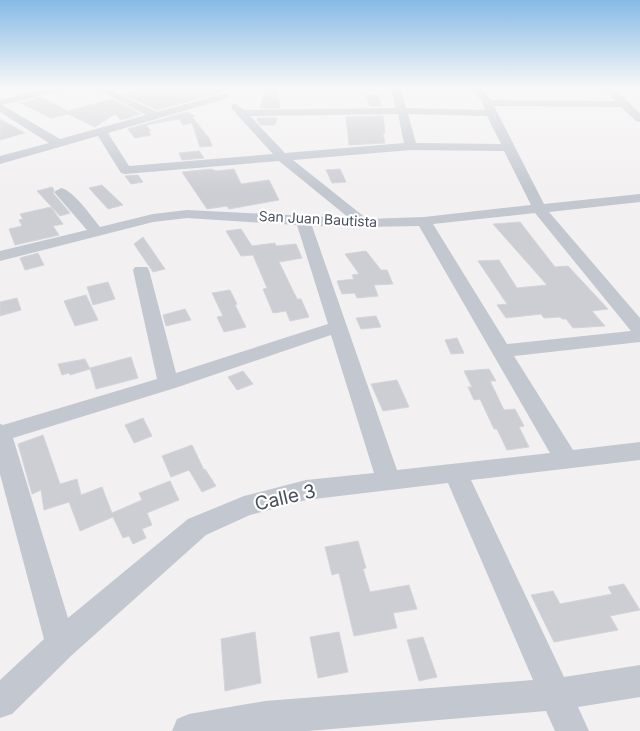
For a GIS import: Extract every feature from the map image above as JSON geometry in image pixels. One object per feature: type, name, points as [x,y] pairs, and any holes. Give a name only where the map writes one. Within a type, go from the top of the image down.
[{"type":"street","points":[[23,122],[59,144]]},
{"type":"street","points":[[0,160],[135,122]]},
{"type":"street","points":[[250,122],[283,158],[364,223]]},
{"type":"street","points":[[405,122],[411,146]]},
{"type":"street","points":[[497,122],[540,210],[640,330]]},
{"type":"street","points":[[102,132],[125,170],[411,146],[509,148]]},
{"type":"street","points":[[61,192],[77,208],[96,232]]},
{"type":"street","name":"San Juan Bautista","points":[[0,256],[152,218],[187,214],[364,223],[424,221],[639,198]]},
{"type":"street","points":[[303,221],[388,480]]},
{"type":"street","points":[[424,221],[566,459]]},
{"type":"street","points":[[141,270],[168,383]]},
{"type":"street","points":[[61,644],[0,434],[168,383],[338,327]]},
{"type":"street","points":[[502,350],[640,336]]},
{"type":"street","name":"Calle 3","points":[[0,702],[61,644],[196,527],[244,506],[306,490],[456,474],[640,451]]},
{"type":"street","points":[[456,474],[572,731]]},
{"type":"street","points":[[189,731],[265,718],[556,694],[640,681]]},
{"type":"building","points":[[0,122],[6,122],[25,133],[0,140]]},
{"type":"building","points":[[85,122],[103,122],[95,127]]},
{"type":"building","points":[[151,122],[162,122],[146,125],[151,131],[148,131],[151,135],[135,138],[128,129]]},
{"type":"building","points":[[181,122],[196,122],[209,138],[212,146],[200,147],[192,123],[183,125]]},
{"type":"building","points":[[258,122],[276,122],[275,125],[261,125]]},
{"type":"building","points":[[347,122],[384,122],[385,143],[349,145]]},
{"type":"building","points":[[199,151],[204,158],[182,160],[179,153]]},
{"type":"building","points":[[211,169],[217,171],[234,169],[241,184],[269,180],[279,200],[229,209],[227,206],[207,209],[182,172]]},
{"type":"building","points":[[340,169],[346,182],[332,183],[326,170]]},
{"type":"building","points":[[138,175],[143,182],[131,184],[125,176]]},
{"type":"building","points":[[102,185],[123,205],[108,209],[89,188]]},
{"type":"building","points":[[52,187],[53,193],[70,213],[60,216],[37,191]]},
{"type":"building","points":[[51,207],[63,224],[53,226],[59,235],[15,245],[9,229],[22,226],[19,220],[23,219],[20,214]]},
{"type":"building","points":[[520,222],[555,267],[568,266],[608,309],[592,311],[605,326],[573,328],[566,319],[560,317],[544,318],[541,314],[506,318],[497,305],[507,304],[478,261],[499,260],[517,288],[547,285],[493,224]]},
{"type":"building","points":[[241,229],[252,246],[275,243],[276,246],[296,244],[302,258],[279,262],[297,299],[301,299],[309,317],[290,321],[286,311],[273,313],[263,289],[267,288],[253,255],[241,256],[226,231]]},
{"type":"building","points":[[143,237],[165,269],[153,272],[134,244]]},
{"type":"building","points":[[366,251],[381,270],[387,270],[393,284],[374,285],[378,296],[357,298],[355,293],[342,294],[337,281],[354,279],[352,275],[359,274],[345,254]]},
{"type":"building","points":[[38,253],[44,265],[25,270],[20,258]]},
{"type":"building","points":[[108,282],[115,299],[93,305],[87,287]]},
{"type":"building","points":[[230,290],[246,327],[224,332],[217,317],[223,316],[212,293]]},
{"type":"building","points":[[86,295],[98,320],[75,326],[64,301]]},
{"type":"building","points":[[17,298],[21,310],[0,316],[0,302]]},
{"type":"building","points":[[185,309],[191,320],[166,326],[163,315]]},
{"type":"building","points":[[376,316],[381,327],[361,329],[356,318]]},
{"type":"building","points":[[457,338],[464,353],[451,354],[445,340]]},
{"type":"building","points":[[131,357],[138,378],[96,389],[90,368]]},
{"type":"building","points":[[85,359],[90,369],[70,375],[69,373],[62,375],[58,364]]},
{"type":"building","points":[[489,369],[496,381],[490,381],[504,410],[515,409],[524,426],[519,427],[529,447],[507,450],[497,429],[494,429],[480,399],[474,400],[468,387],[472,387],[464,371]]},
{"type":"building","points":[[243,371],[253,384],[237,390],[228,377]]},
{"type":"building","points":[[397,380],[409,407],[383,411],[371,384]]},
{"type":"building","points":[[143,418],[152,436],[134,443],[125,425]]},
{"type":"building","points":[[43,435],[60,484],[77,479],[81,495],[102,487],[112,513],[142,500],[139,493],[170,481],[179,500],[147,513],[152,525],[142,529],[146,538],[133,544],[129,536],[123,538],[113,517],[80,531],[69,502],[44,510],[41,490],[32,494],[18,444]]},
{"type":"building","points":[[192,445],[204,470],[216,486],[202,492],[189,470],[171,477],[162,456]]},
{"type":"building","points":[[358,541],[366,568],[363,569],[370,592],[409,585],[417,609],[393,613],[397,628],[354,636],[339,573],[332,575],[325,547]]},
{"type":"building","points":[[624,584],[640,610],[610,616],[618,630],[554,642],[531,595],[553,591],[560,604],[612,594],[608,587]]},
{"type":"building","points":[[255,632],[261,683],[225,691],[221,639]]},
{"type":"building","points":[[339,632],[348,672],[318,678],[310,637]]},
{"type":"building","points":[[423,637],[437,677],[419,681],[407,640]]}]
